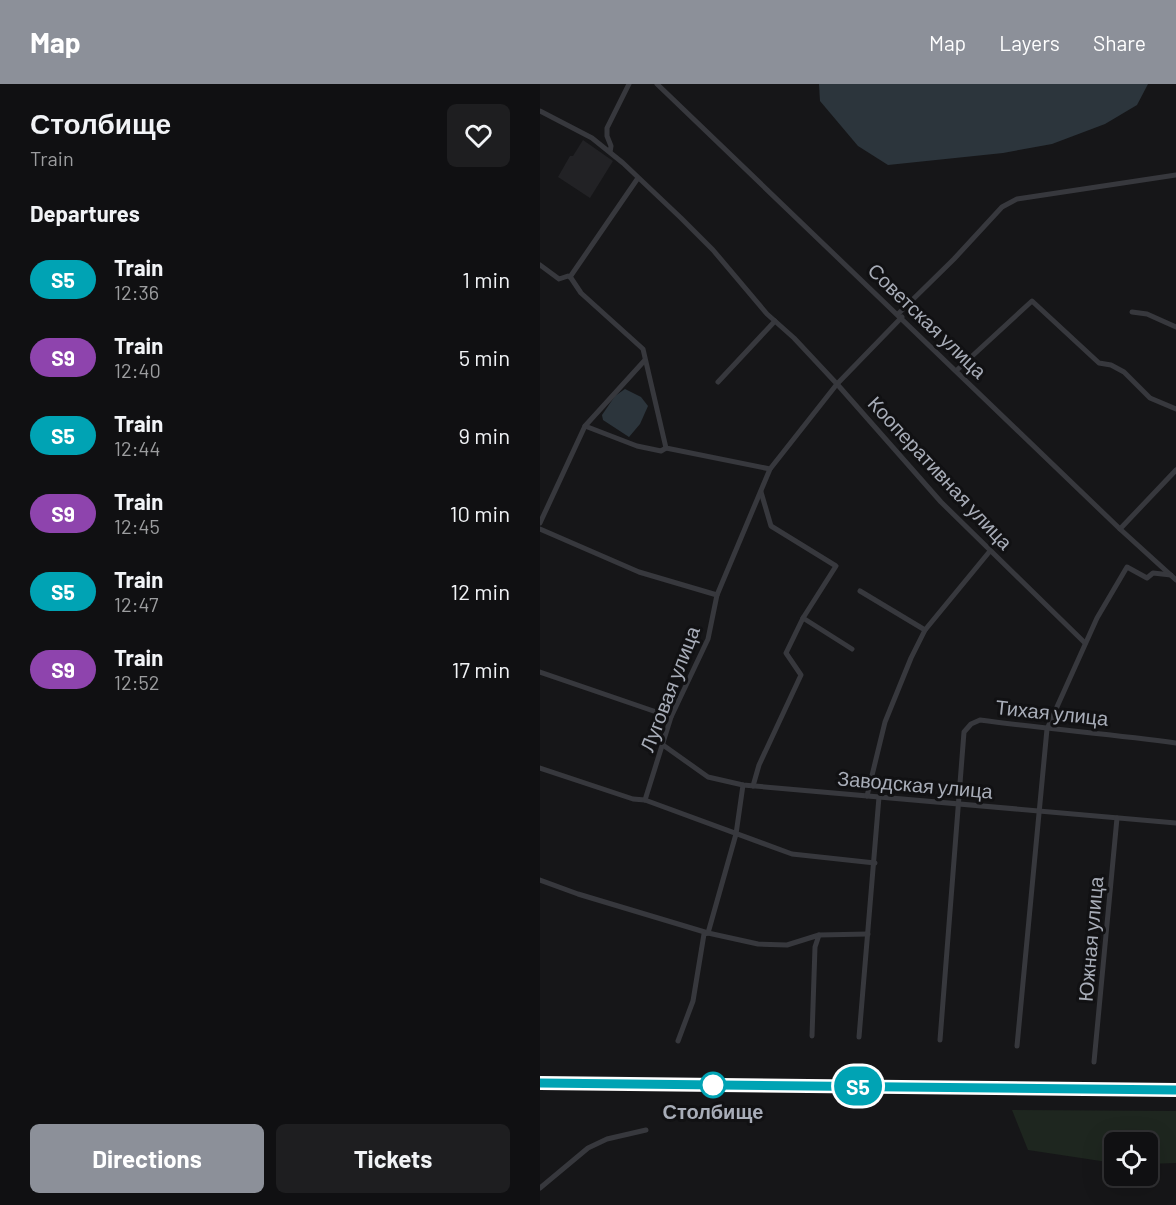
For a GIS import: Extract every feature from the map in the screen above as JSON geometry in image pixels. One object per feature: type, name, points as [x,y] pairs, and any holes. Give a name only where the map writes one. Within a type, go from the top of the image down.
[{"type":"street","points":[[610,152],[612,146],[607,136],[607,128],[629,84]]},
{"type":"street","name":"Советская улица","points":[[657,84],[1120,529],[1174,575]]},
{"type":"street","name":"Кооперативная улица","points":[[540,111],[577,128],[610,152],[713,250],[775,321],[837,384],[927,488],[1085,643]]},
{"type":"street","name":"Луговая улица","points":[[645,800],[671,717],[708,639],[717,595],[770,468],[837,384],[1002,207],[1017,199],[1176,175]]},
{"type":"street","points":[[540,264],[559,279],[570,277],[638,178]]},
{"type":"street","points":[[570,277],[581,293],[643,349],[666,448]]},
{"type":"street","points":[[957,370],[1032,301],[1099,363],[1124,372],[1150,398],[1176,410]]},
{"type":"street","points":[[1132,312],[1148,314],[1176,327]]},
{"type":"street","points":[[718,382],[775,321]]},
{"type":"street","points":[[540,523],[585,426],[645,360]]},
{"type":"street","points":[[585,426],[637,446],[661,451],[666,448],[770,468]]},
{"type":"street","points":[[1120,529],[1176,470]]},
{"type":"street","points":[[753,786],[759,765],[801,675],[786,653],[803,618],[836,566],[771,526],[761,490]]},
{"type":"street","points":[[540,529],[639,572],[717,595]]},
{"type":"street","points":[[867,796],[885,722],[925,630],[990,551]]},
{"type":"street","points":[[1017,1046],[1047,729],[1097,618],[1127,567],[1147,578],[1153,573],[1174,575]]},
{"type":"street","points":[[860,591],[925,630]]},
{"type":"street","points":[[803,618],[852,649]]},
{"type":"street","points":[[540,672],[671,717]]},
{"type":"street","name":"Тихая улица","points":[[940,1040],[964,732],[971,724],[980,720],[1176,743]]},
{"type":"street","name":"Заводская улица","points":[[663,745],[708,777],[743,785],[1176,823]]},
{"type":"street","points":[[540,768],[633,799],[645,800],[792,854],[875,863]]},
{"type":"street","points":[[678,1041],[693,1001],[704,934],[708,933],[736,834],[743,785]]},
{"type":"street","points":[[859,1037],[879,797]]},
{"type":"street","name":"Южная улица","points":[[1094,1062],[1117,818]]},
{"type":"street","points":[[540,880],[578,894],[708,933],[758,944],[787,945],[819,935],[868,934]]},
{"type":"street","points":[[812,1035],[815,947],[819,935]]},
{"type":"street","points":[[540,1188],[588,1148],[607,1139],[646,1131]]},
{"type":"shaded area","points":[[819,84],[1148,84],[1137,105],[1105,124],[1052,144],[1003,153],[888,165],[858,146],[820,101]]},
{"type":"shaded area","points":[[583,140],[613,161],[590,198],[558,177],[570,156],[573,156]]},
{"type":"shaded area","points":[[625,389],[641,397],[648,406],[640,424],[629,437],[603,420],[602,415],[615,396]]},
{"type":"shaded area","points":[[1012,1110],[1176,1111],[1176,1163],[1158,1164],[1158,1132],[1104,1132],[1104,1161],[1028,1150]]},
{"type":"railway","points":[[540,1083],[1176,1090]]},
{"type":"train","name":"S5","points":[[540,1083],[1176,1090]]},
{"type":"place","name":"Столбище","points":[[713,1085]]}]
